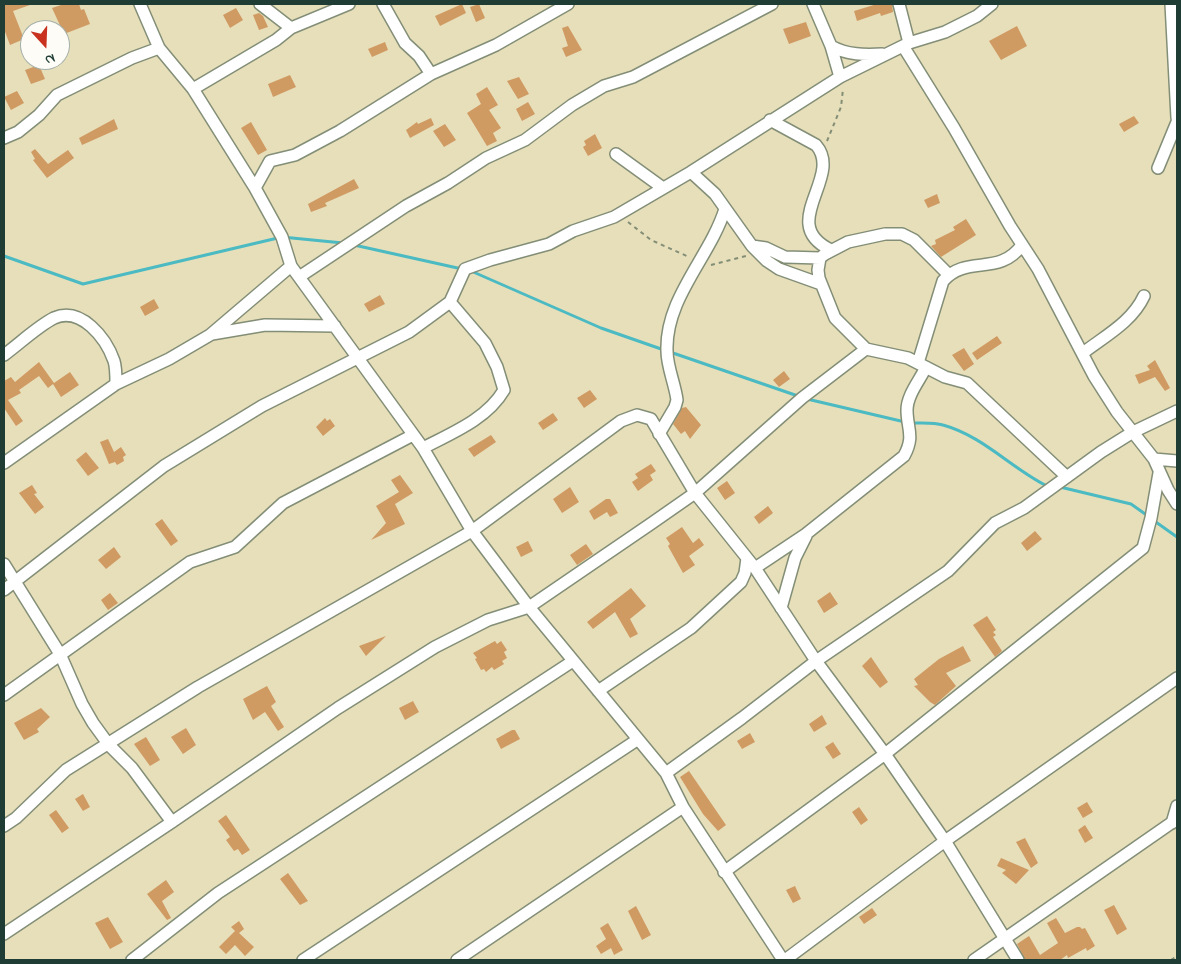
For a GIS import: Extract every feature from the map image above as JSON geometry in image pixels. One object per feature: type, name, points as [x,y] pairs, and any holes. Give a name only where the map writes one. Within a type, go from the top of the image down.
[{"type":"street","points":[[140,4],[159,48],[193,89],[255,188],[282,237],[291,266],[299,278],[423,448],[472,530],[528,607],[666,773],[683,807],[724,872],[784,960],[946,841],[1177,678]]},
{"type":"street","points":[[260,4],[291,28]]},
{"type":"street","points":[[193,89],[276,40],[291,28],[349,4]]},
{"type":"street","points":[[383,4],[405,43],[419,56],[431,74]]},
{"type":"street","points":[[255,188],[270,161],[295,155],[340,131],[431,74],[496,45],[568,4]]},
{"type":"street","points":[[299,278],[406,206],[448,183],[486,158],[525,140],[572,105],[596,91],[632,77],[772,4]]},
{"type":"street","points":[[813,4],[831,46],[840,77]]},
{"type":"street","points":[[899,4],[906,44],[1022,245],[1038,269],[1082,353],[1113,405],[1154,459],[1159,473],[1177,504]]},
{"type":"street","points":[[4,590],[164,466],[262,406],[409,332],[450,302],[465,269],[549,244],[573,231],[618,214],[691,172],[840,77],[906,44],[945,32],[977,16],[992,4]]},
{"type":"street","points":[[1170,4],[1177,118]]},
{"type":"street","points":[[831,46],[861,55],[888,53]]},
{"type":"street","points":[[4,138],[25,127],[58,95],[132,58],[159,48]]},
{"type":"street","points":[[770,120],[816,144],[821,151],[824,168],[812,201],[809,225],[819,244],[831,250]]},
{"type":"street","points":[[1158,168],[1177,122]]},
{"type":"street","points":[[616,154],[663,188]]},
{"type":"street","points":[[691,172],[715,194],[755,249],[779,269],[821,284]]},
{"type":"street","points":[[659,434],[675,408],[677,400],[667,351],[670,320],[719,228],[725,209]]},
{"type":"street","points":[[755,249],[766,248],[785,257],[820,258],[848,242],[885,234],[902,234],[914,240],[949,275]]},
{"type":"street","points":[[598,691],[691,628],[741,582],[751,563],[806,534],[904,456],[910,445],[910,423],[907,412],[908,400],[922,365],[943,281],[949,275],[963,268],[1003,262],[1014,256],[1022,245]]},
{"type":"street","points":[[820,258],[818,270],[821,284],[835,318],[866,348],[908,358],[945,377],[967,383],[1067,477]]},
{"type":"street","points":[[4,463],[116,384],[169,359],[210,335],[291,266]]},
{"type":"street","points":[[1082,353],[1130,318],[1138,309],[1144,296]]},
{"type":"street","points":[[423,448],[464,427],[495,405],[504,390],[497,367],[485,343],[450,302]]},
{"type":"street","points":[[4,355],[55,318],[71,315],[88,323],[107,346],[115,362],[116,384]]},
{"type":"street","points":[[210,335],[265,326],[335,326]]},
{"type":"street","points":[[4,934],[338,708],[435,647],[488,620],[528,607],[696,493],[802,398],[866,348]]},
{"type":"street","points":[[666,773],[816,661],[948,571],[995,523],[1024,508],[1101,452],[1133,432],[1177,410]]},
{"type":"street","points":[[4,826],[16,818],[66,770],[198,688],[472,530],[621,421],[637,414],[647,416],[696,493],[751,563],[816,661],[946,841],[1018,960]]},
{"type":"street","points":[[4,695],[190,562],[235,547],[271,514],[292,498],[413,435]]},
{"type":"street","points":[[1154,459],[1177,461]]},
{"type":"street","points":[[724,872],[885,754],[1143,548],[1151,518],[1159,473]]},
{"type":"street","points":[[781,608],[795,558],[806,534]]},
{"type":"street","points":[[4,564],[60,654],[82,704],[109,745],[132,768],[172,822]]},
{"type":"street","points":[[132,960],[218,893],[573,661]]},
{"type":"street","points":[[304,960],[637,740]]},
{"type":"street","points":[[974,960],[1174,821],[1177,806]]},
{"type":"street","points":[[457,960],[683,807]]},
{"type":"path","points":[[821,151],[835,125],[841,107],[844,94],[840,77]]},
{"type":"path","points":[[618,214],[651,240],[709,265],[755,249]]},
{"type":"path","points":[[1171,960],[1177,956]]},
{"type":"building","points":[[4,4],[30,5],[13,11],[20,29],[20,41],[10,45],[4,29]]},
{"type":"building","points":[[64,4],[79,4],[81,10],[84,9],[90,24],[70,32],[70,20],[58,20],[52,8]]},
{"type":"building","points":[[462,4],[466,13],[440,26],[435,16]]},
{"type":"building","points":[[479,4],[485,18],[476,22],[470,7]]},
{"type":"building","points":[[877,4],[892,4],[893,12],[881,16],[880,13],[857,21],[854,11]]},
{"type":"building","points":[[236,8],[243,20],[230,28],[223,15]]},
{"type":"building","points":[[259,13],[263,16],[268,27],[259,30],[253,15]]},
{"type":"building","points":[[806,22],[811,36],[789,44],[783,29]]},
{"type":"building","points":[[568,26],[582,50],[566,57],[562,48],[568,46],[562,28]]},
{"type":"building","points":[[1017,26],[1027,46],[1001,60],[989,41]]},
{"type":"building","points":[[385,42],[388,50],[372,57],[368,49]]},
{"type":"building","points":[[25,70],[41,70],[45,79],[31,84]]},
{"type":"building","points":[[290,75],[296,87],[273,97],[268,84]]},
{"type":"building","points":[[519,77],[529,94],[518,99],[507,81]]},
{"type":"building","points":[[487,87],[498,105],[489,110],[501,128],[493,133],[497,141],[487,146],[467,113],[481,104],[476,94]]},
{"type":"building","points":[[17,91],[24,103],[11,110],[4,97]]},
{"type":"building","points":[[528,102],[535,114],[522,121],[516,109]]},
{"type":"building","points":[[1134,116],[1139,123],[1124,132],[1119,124]]},
{"type":"building","points":[[431,118],[434,125],[410,138],[406,130],[417,122],[418,124]]},
{"type":"building","points":[[114,119],[118,129],[82,145],[79,138]]},
{"type":"building","points":[[251,122],[267,150],[258,155],[241,128]]},
{"type":"building","points":[[445,124],[456,140],[444,147],[433,131]]},
{"type":"building","points":[[595,134],[602,148],[588,156],[583,147],[586,145],[584,141]]},
{"type":"building","points":[[35,149],[48,164],[68,150],[74,158],[47,178],[33,160],[35,159],[31,152]]},
{"type":"building","points":[[354,179],[359,188],[325,203],[327,206],[311,212],[308,204]]},
{"type":"building","points":[[937,194],[940,203],[928,208],[924,200]]},
{"type":"building","points":[[966,219],[976,235],[941,257],[931,246],[936,244],[935,240],[955,230],[953,227]]},
{"type":"building","points":[[380,295],[385,304],[369,312],[364,304]]},
{"type":"building","points":[[154,299],[159,308],[145,316],[140,307]]},
{"type":"building","points":[[997,336],[1002,343],[977,360],[972,353]]},
{"type":"building","points":[[964,348],[974,364],[964,371],[952,355]]},
{"type":"building","points":[[1155,360],[1170,388],[1165,391],[1155,377],[1139,384],[1135,375],[1150,370],[1147,366]]},
{"type":"building","points":[[39,362],[54,383],[70,372],[79,385],[61,397],[53,384],[48,388],[39,376],[19,390],[21,393],[8,400],[23,421],[16,426],[4,408],[4,381],[11,377],[15,382]]},
{"type":"building","points":[[784,371],[790,379],[779,387],[773,380]]},
{"type":"building","points":[[590,390],[597,399],[584,408],[577,398]]},
{"type":"building","points":[[686,407],[701,425],[690,439],[685,431],[681,434],[673,424],[682,408]]},
{"type":"building","points":[[553,413],[558,420],[543,430],[538,423]]},
{"type":"building","points":[[325,418],[327,421],[330,419],[335,426],[323,436],[316,427]]},
{"type":"building","points":[[491,435],[496,442],[474,457],[468,449]]},
{"type":"building","points":[[108,439],[114,452],[121,447],[126,455],[123,457],[124,461],[117,465],[115,462],[109,464],[100,442]]},
{"type":"building","points":[[86,452],[99,468],[88,476],[76,460]]},
{"type":"building","points":[[651,464],[656,471],[650,475],[653,480],[638,491],[632,482],[638,478],[635,474]]},
{"type":"building","points":[[400,475],[413,493],[395,504],[405,524],[371,540],[386,523],[376,506],[399,492],[391,480]]},
{"type":"building","points":[[727,481],[735,493],[725,500],[717,488]]},
{"type":"building","points":[[32,485],[37,493],[34,494],[44,507],[35,514],[19,493]]},
{"type":"building","points":[[570,487],[579,502],[562,513],[553,499]]},
{"type":"building","points":[[606,499],[610,499],[618,513],[610,517],[607,512],[594,520],[589,511]]},
{"type":"building","points":[[768,506],[773,513],[759,524],[754,517]]},
{"type":"building","points":[[162,519],[178,541],[171,546],[155,524]]},
{"type":"building","points":[[682,527],[693,543],[699,538],[704,545],[689,556],[695,565],[683,573],[668,546],[670,544],[666,538]]},
{"type":"building","points":[[1035,531],[1042,539],[1027,551],[1021,543]]},
{"type":"building","points":[[528,541],[533,551],[521,557],[516,547]]},
{"type":"building","points":[[586,544],[593,554],[577,565],[570,555]]},
{"type":"building","points":[[114,547],[121,557],[106,569],[98,560]]},
{"type":"building","points":[[631,588],[646,606],[630,619],[638,634],[630,638],[615,612],[593,629],[587,622]]},
{"type":"building","points":[[830,592],[838,604],[824,613],[817,601]]},
{"type":"building","points":[[110,593],[118,603],[108,610],[101,600]]},
{"type":"building","points":[[987,616],[996,630],[993,632],[996,635],[993,637],[1002,651],[995,657],[973,625]]},
{"type":"building","points":[[386,636],[366,656],[359,646]]},
{"type":"building","points":[[495,641],[497,644],[501,641],[507,650],[504,652],[507,658],[502,661],[504,664],[494,670],[492,667],[486,672],[484,669],[481,670],[473,653]]},
{"type":"building","points":[[963,646],[971,661],[946,673],[956,686],[935,705],[914,686],[918,685],[914,679],[939,659]]},
{"type":"building","points":[[871,657],[888,682],[880,688],[862,666]]},
{"type":"building","points":[[267,686],[276,702],[271,706],[284,727],[278,731],[265,712],[253,720],[243,699]]},
{"type":"building","points":[[413,701],[419,712],[405,720],[399,708]]},
{"type":"building","points":[[41,708],[50,717],[37,729],[39,732],[24,740],[14,723]]},
{"type":"building","points":[[822,715],[827,724],[814,732],[809,724]]},
{"type":"building","points":[[186,728],[196,745],[183,754],[171,737]]},
{"type":"building","points":[[515,730],[520,739],[501,749],[496,739]]},
{"type":"building","points":[[750,733],[755,742],[742,749],[737,741]]},
{"type":"building","points":[[146,737],[160,760],[150,766],[134,744]]},
{"type":"building","points":[[833,742],[841,754],[833,759],[825,747]]},
{"type":"building","points":[[689,771],[726,825],[718,831],[703,814],[680,777]]},
{"type":"building","points":[[83,794],[90,807],[83,811],[75,799]]},
{"type":"building","points":[[1087,802],[1093,812],[1083,818],[1077,808]]},
{"type":"building","points":[[859,807],[868,820],[861,825],[852,812]]},
{"type":"building","points":[[56,810],[69,828],[62,833],[49,815]]},
{"type":"building","points":[[226,815],[250,850],[242,855],[238,849],[234,851],[226,840],[230,837],[218,821]]},
{"type":"building","points":[[1085,825],[1093,838],[1085,843],[1078,830]]},
{"type":"building","points":[[1025,838],[1038,863],[1031,868],[1016,842]]},
{"type":"building","points":[[1001,858],[1029,870],[1016,884],[1002,873],[1006,870],[997,866]]},
{"type":"building","points":[[288,873],[308,901],[300,905],[280,879]]},
{"type":"building","points":[[166,880],[174,892],[162,901],[171,918],[167,920],[147,894]]},
{"type":"building","points":[[795,886],[801,899],[793,903],[786,890]]},
{"type":"building","points":[[1114,905],[1127,929],[1117,935],[1104,910]]},
{"type":"building","points":[[636,906],[651,935],[642,940],[628,911]]},
{"type":"building","points":[[872,908],[877,915],[864,924],[859,917]]},
{"type":"building","points":[[108,917],[123,942],[110,949],[95,923]]},
{"type":"building","points":[[1056,918],[1065,933],[1077,927],[1085,928],[1095,946],[1087,951],[1086,948],[1068,958],[1067,955],[1060,960],[1025,960],[1017,944],[1029,936],[1040,955],[1058,943],[1047,923]]},
{"type":"building","points":[[239,921],[244,929],[239,933],[254,947],[245,956],[235,945],[226,954],[219,947],[235,931],[231,927]]},
{"type":"building","points":[[608,923],[623,950],[614,955],[611,948],[601,954],[596,946],[606,939],[600,928]]},
{"type":"waterway","points":[[4,256],[83,284],[282,237],[343,243]]},
{"type":"waterway","points":[[354,245],[462,269]]},
{"type":"waterway","points":[[471,271],[601,328],[664,350]]},
{"type":"waterway","points":[[670,352],[798,396]]},
{"type":"waterway","points":[[807,399],[905,422]]},
{"type":"waterway","points":[[912,423],[936,423],[957,430],[984,444],[1047,486]]},
{"type":"waterway","points":[[1060,487],[1131,504],[1148,516]]},
{"type":"waterway","points":[[1153,520],[1177,537]]}]
